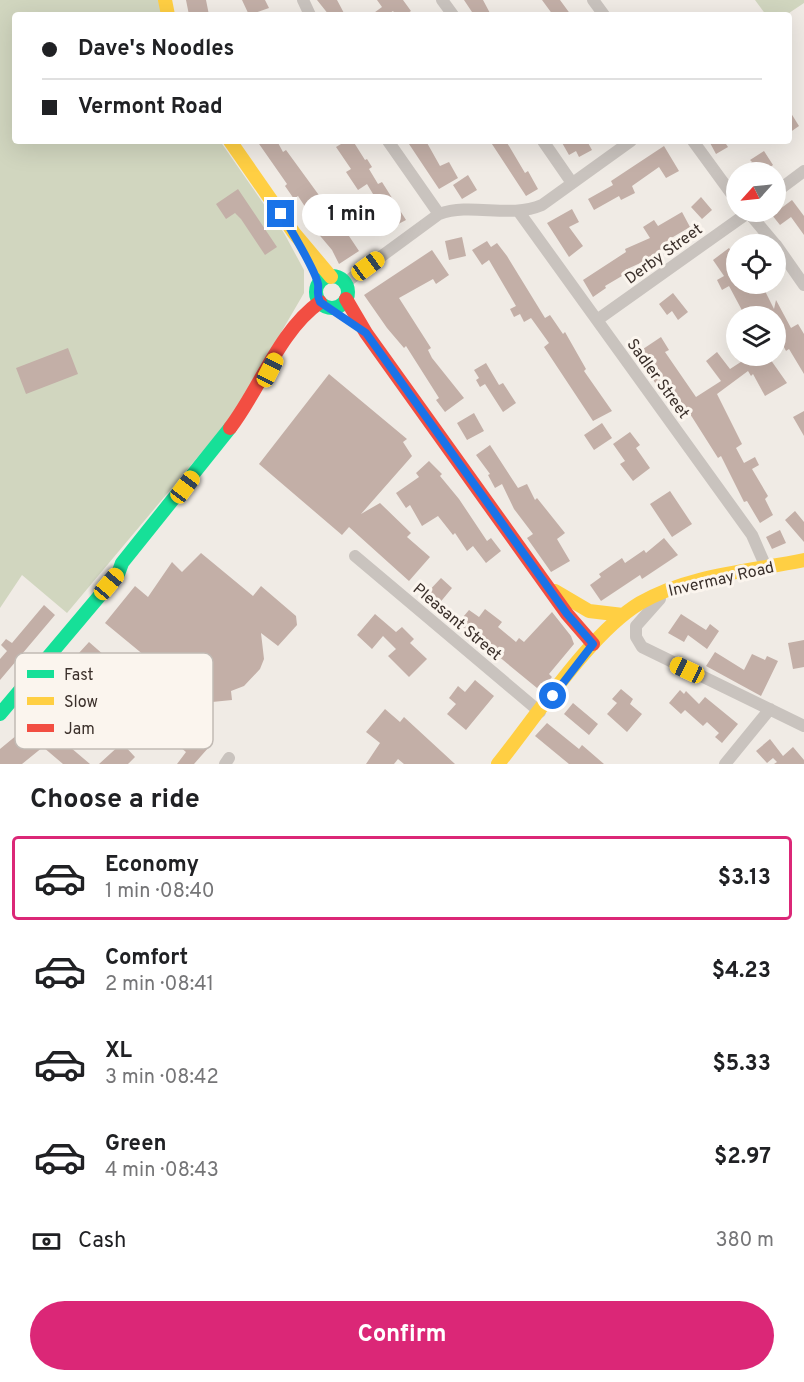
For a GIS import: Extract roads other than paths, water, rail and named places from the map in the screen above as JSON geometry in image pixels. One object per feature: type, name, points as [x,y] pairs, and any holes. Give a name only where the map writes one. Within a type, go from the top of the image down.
[{"type":"street","points":[[51,653],[118,574],[122,564],[247,406],[270,370],[292,328],[310,307],[342,305],[346,299],[348,293],[345,283],[332,277],[294,233],[232,144]]},
{"type":"street","points":[[390,144],[439,214]]},
{"type":"street","points":[[545,144],[572,183]]},
{"type":"street","points":[[345,283],[439,214],[456,209],[519,212],[542,205],[627,144]]},
{"type":"street","points":[[695,144],[726,186]]},
{"type":"street","points":[[786,184],[804,171]]},
{"type":"street","name":"Sadler Street","points":[[519,212],[752,535],[764,557],[766,567]]},
{"type":"street","name":"Derby Street","points":[[597,320],[734,222]]},
{"type":"street","points":[[756,222],[766,234]]},
{"type":"street","points":[[294,233],[319,285]]},
{"type":"street","points":[[786,260],[804,285]]},
{"type":"street","points":[[332,277],[319,285],[316,295],[325,305],[366,333]]},
{"type":"street","points":[[346,299],[366,333],[567,614],[597,640]]},
{"type":"street","name":"Pleasant Street","points":[[355,556],[540,712]]},
{"type":"street","name":"Invermay Road","points":[[498,764],[597,640],[623,615],[669,589],[804,560]]},
{"type":"street","points":[[547,585],[589,611],[623,615]]},
{"type":"street","points":[[669,589],[640,619],[635,629],[642,647],[804,726]]},
{"type":"street","points":[[0,714],[15,696]]},
{"type":"street","points":[[725,764],[770,709]]}]
